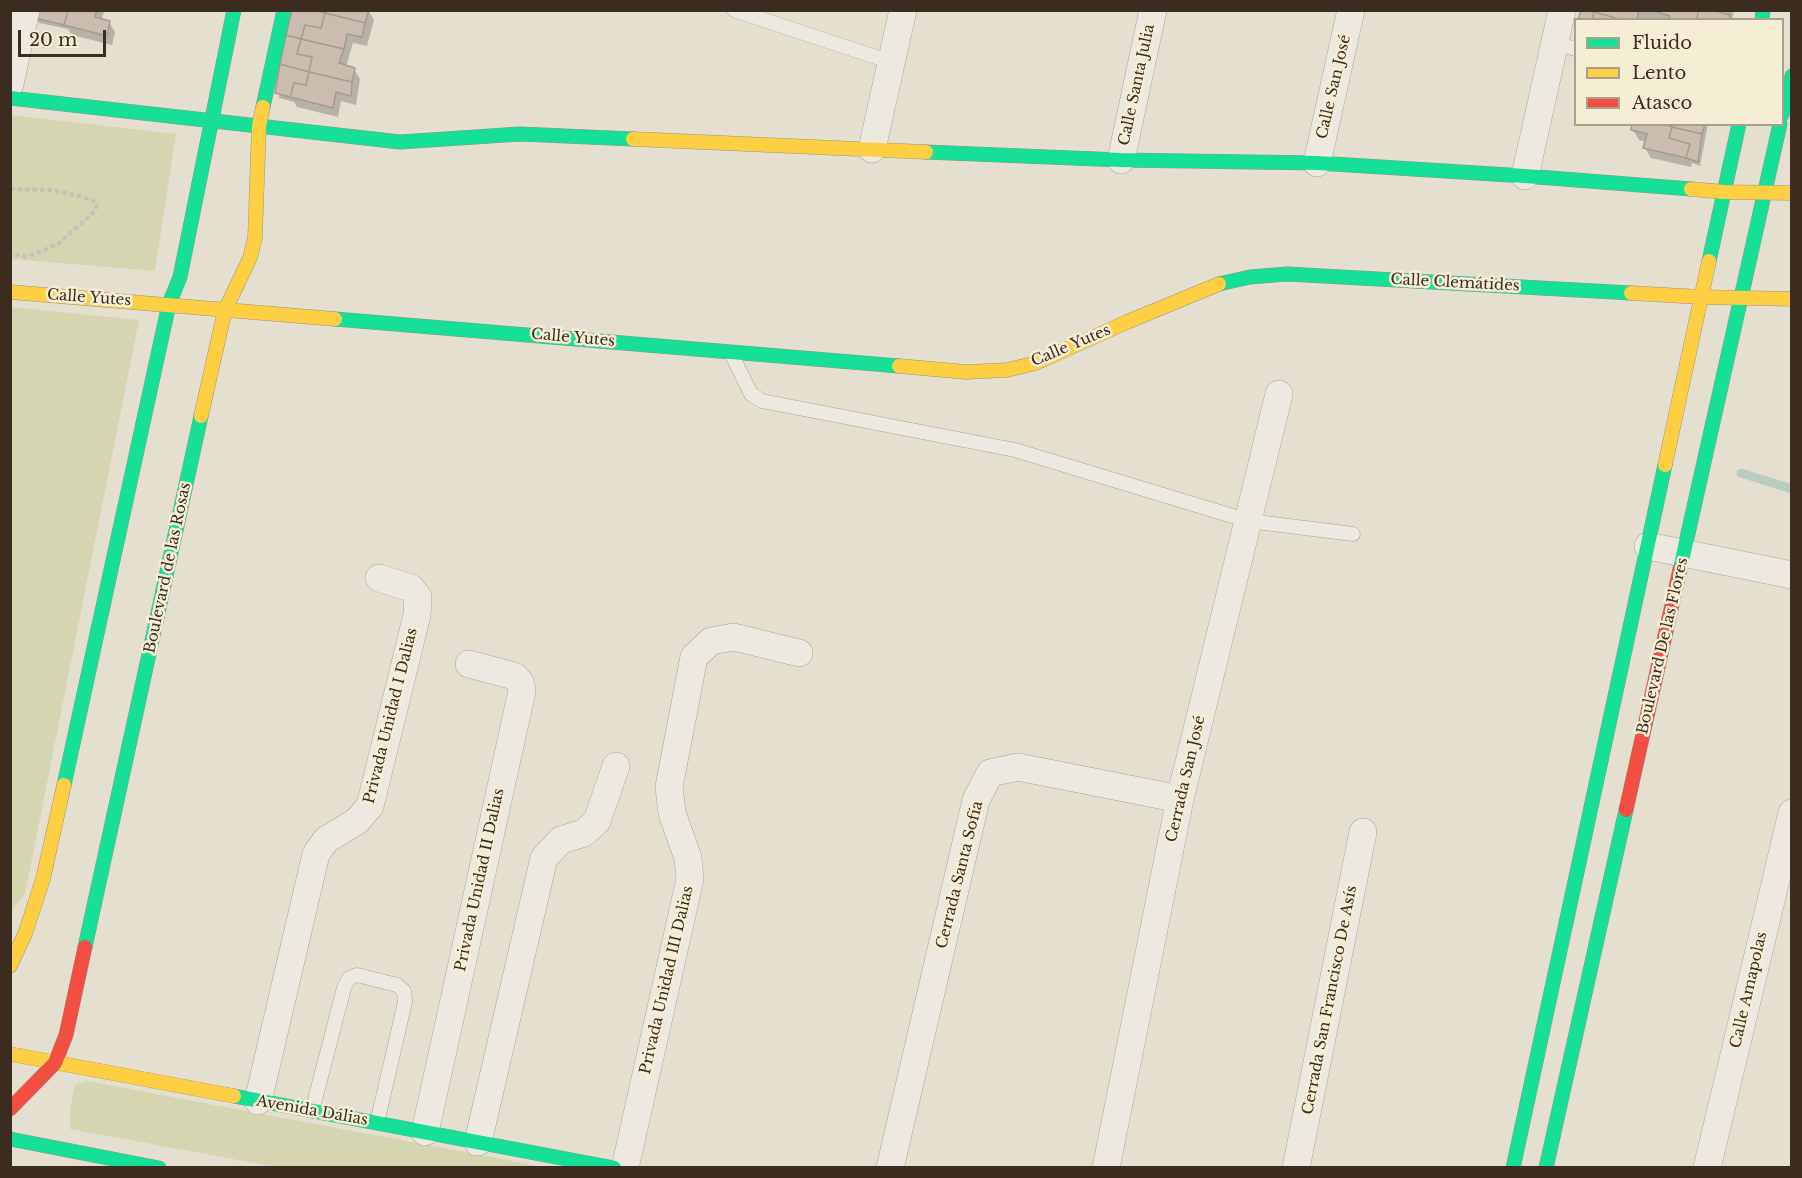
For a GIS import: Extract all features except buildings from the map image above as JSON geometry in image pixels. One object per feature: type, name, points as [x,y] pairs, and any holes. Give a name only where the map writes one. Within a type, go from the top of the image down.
[{"type":"main road","points":[[10,966],[25,934],[43,879],[169,304],[180,277],[234,10]]},
{"type":"main road","name":"Boulevard de las Rosas","points":[[10,1109],[56,1063],[66,1035],[225,310],[250,258],[255,238],[259,126],[284,10]]},
{"type":"main road","points":[[1784,107],[1791,75]]},
{"type":"main road","points":[[10,98],[400,142],[520,134],[1121,160],[1317,163],[1525,176],[1724,192],[1791,193]]},
{"type":"main road","points":[[1513,1167],[1739,126]]},
{"type":"main road","name":"Boulevard De las Flores","points":[[1546,1167],[1780,126]]},
{"type":"main road","name":"Calle Clemátides","points":[[1127,322],[1214,285],[1250,277],[1287,274],[1701,297],[1791,299]]},
{"type":"main road","name":"Calle Yutes","points":[[10,292],[966,372],[1007,370],[1036,363],[1127,322]]},
{"type":"main road","name":"Avenida Dálias","points":[[10,1054],[614,1167]]},
{"type":"main road","points":[[10,1139],[159,1167]]},
{"type":"street","points":[[10,84],[26,10]]},
{"type":"street","points":[[872,149],[903,10]]},
{"type":"street","name":"Calle Santa Julia","points":[[1121,160],[1153,10]]},
{"type":"street","name":"Calle San José","points":[[1317,163],[1351,10]]},
{"type":"street","points":[[1525,176],[1565,46],[1562,10]]},
{"type":"street","name":"Cerrada San José","points":[[1106,1167],[1180,799],[1279,394]]},
{"type":"street","points":[[1648,546],[1791,575]]},
{"type":"street","name":"Privada Unidad I Dalias","points":[[258,1101],[316,854],[326,840],[357,822],[370,806],[417,615],[418,597],[411,588],[379,578]]},
{"type":"street","name":"Privada Unidad III Dalias","points":[[625,1167],[690,879],[688,858],[672,813],[669,787],[694,657],[711,641],[734,637],[799,653]]},
{"type":"street","name":"Privada Unidad II Dalias","points":[[425,1132],[522,691],[520,682],[514,676],[469,664]]},
{"type":"street","points":[[478,1142],[544,858],[561,840],[584,833],[597,820],[616,766]]},
{"type":"street","name":"Cerrada Santa Sofía","points":[[890,1167],[976,800],[990,773],[1018,767],[1180,799]]},
{"type":"street","name":"Calle Amapolas","points":[[1707,1167],[1791,813]]},
{"type":"street","name":"Cerrada San Francisco De Asís","points":[[1296,1167],[1363,832]]},
{"type":"lane","points":[[734,10],[891,62]]},
{"type":"lane","points":[[730,351],[751,394],[762,401],[1014,450],[1249,521],[1353,534]]},
{"type":"lane","points":[[312,1111],[344,988],[349,978],[357,975],[397,985],[404,991],[405,1002],[377,1123]]},
{"type":"path","points":[[10,189],[51,190],[76,195],[94,201],[97,205],[95,211],[58,244],[27,257],[10,253]]},
{"type":"green space","points":[[11,115],[176,134],[155,271],[11,259]]},
{"type":"green space","points":[[11,307],[139,320],[25,894],[11,911]]},
{"type":"green space","points":[[87,1081],[544,1167],[276,1167],[70,1129],[70,1110],[75,1085]]},
{"type":"waterway","points":[[1741,473],[1792,489]]},
{"type":"traffic: fast","points":[[64,785],[169,304],[180,277],[234,10]]},
{"type":"traffic: fast","points":[[263,107],[284,10]]},
{"type":"traffic: fast","points":[[1762,18],[1763,10]]},
{"type":"traffic: fast","points":[[1784,107],[1792,76]]},
{"type":"traffic: fast","points":[[10,98],[400,142],[520,134],[633,139]]},
{"type":"traffic: fast","points":[[1709,261],[1739,126]]},
{"type":"traffic: fast","points":[[1680,569],[1780,126]]},
{"type":"traffic: fast","points":[[926,152],[1121,160],[1317,163],[1691,189]]},
{"type":"traffic: fast","points":[[1219,284],[1250,277],[1287,274],[1631,293]]},
{"type":"traffic: fast","points":[[335,319],[899,366]]},
{"type":"traffic: fast","points":[[85,947],[201,416]]},
{"type":"traffic: fast","points":[[1513,1168],[1665,465]]},
{"type":"traffic: fast","points":[[1546,1168],[1626,810]]},
{"type":"traffic: fast","points":[[234,1096],[614,1168]]},
{"type":"traffic: fast","points":[[10,1139],[159,1168]]},
{"type":"traffic: slow","points":[[201,416],[225,310],[250,258],[255,238],[259,126],[263,107]]},
{"type":"traffic: slow","points":[[633,139],[926,152]]},
{"type":"traffic: slow","points":[[1691,189],[1792,193]]},
{"type":"traffic: slow","points":[[1665,465],[1709,261]]},
{"type":"traffic: slow","points":[[899,366],[966,372],[1007,370],[1036,363],[1219,284]]},
{"type":"traffic: slow","points":[[10,292],[335,319]]},
{"type":"traffic: slow","points":[[1631,293],[1792,299]]},
{"type":"traffic: slow","points":[[10,966],[25,934],[43,879],[64,785]]},
{"type":"traffic: slow","points":[[10,1054],[234,1096]]},
{"type":"traffic: jam","points":[[1626,810],[1680,569]]},
{"type":"traffic: jam","points":[[10,1109],[55,1063],[66,1035],[85,947]]}]
